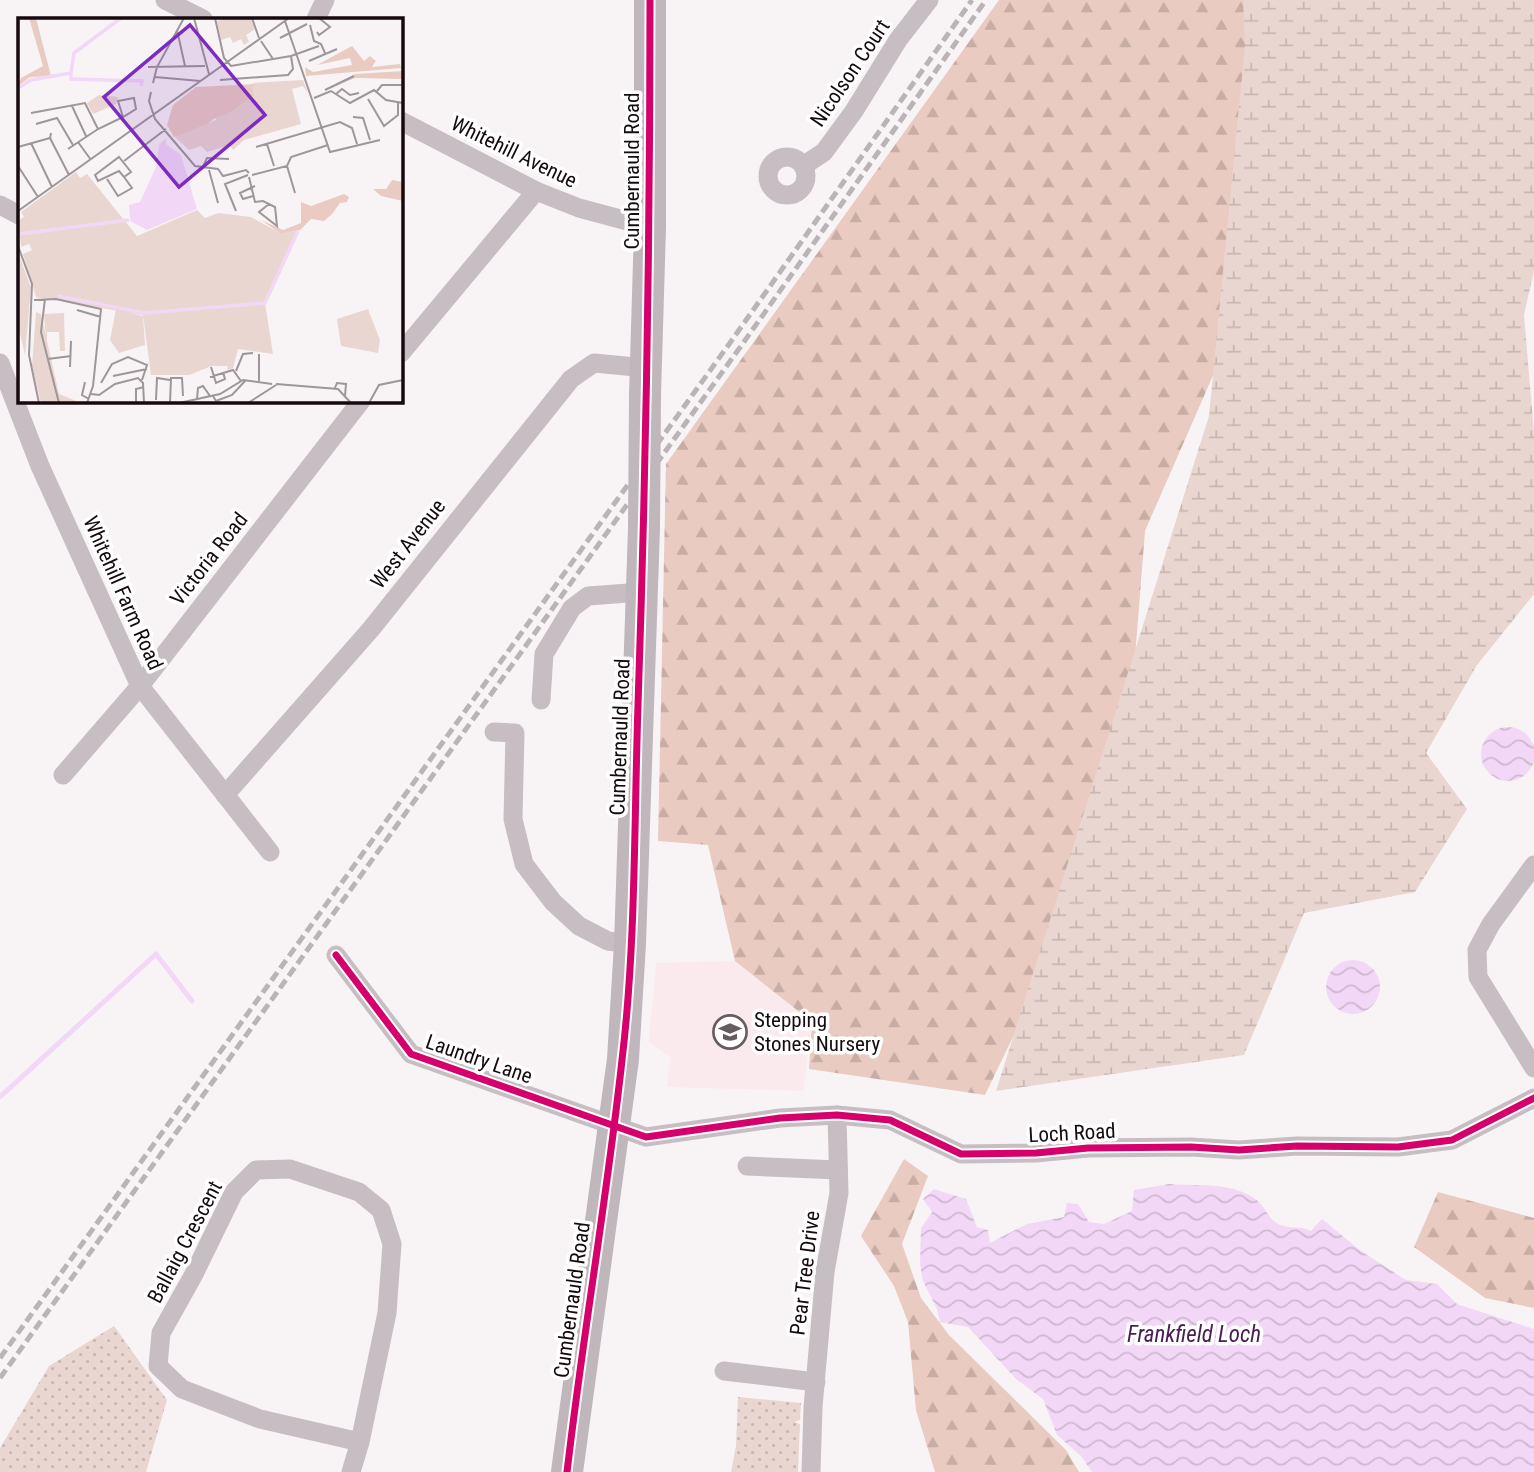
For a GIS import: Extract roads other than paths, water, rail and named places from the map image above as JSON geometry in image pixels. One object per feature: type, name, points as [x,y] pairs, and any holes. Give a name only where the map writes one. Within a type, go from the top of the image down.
[{"type":"main road","name":"Cumbernauld Road","points":[[567,1472],[622,1059],[630,944],[645,528],[645,382],[650,227],[650,0]]},
{"type":"street","points":[[165,0],[201,18]]},
{"type":"street","points":[[316,18],[325,0]]},
{"type":"street","name":"Nicolson Court","points":[[803,166],[824,152],[854,111],[898,40],[929,0]]},
{"type":"street","name":"Whitehill Avenue","points":[[402,122],[536,191],[579,208],[650,227]]},
{"type":"street","points":[[402,352],[536,191]]},
{"type":"street","points":[[0,205],[18,214]]},
{"type":"street","name":"Whitehill Farm Road","points":[[0,363],[40,466],[140,686],[270,852]]},
{"type":"street","name":"West Avenue","points":[[225,795],[371,629],[571,379],[594,363],[645,382]]},
{"type":"street","name":"Victoria Road","points":[[63,775],[140,686],[360,402]]},
{"type":"street","points":[[541,700],[544,654],[572,608],[588,596],[642,592]]},
{"type":"street","points":[[494,732],[515,733],[513,818],[524,864],[553,902],[579,926],[608,942],[630,944]]},
{"type":"street","points":[[1534,865],[1490,924],[1477,950],[1478,977],[1534,1068]]},
{"type":"street","name":"Laundry Lane","points":[[336,955],[411,1054],[613,1125]]},
{"type":"street","name":"Loch Road","points":[[613,1125],[646,1137],[780,1118],[837,1115],[890,1120],[961,1154],[1036,1153],[1088,1147],[1239,1150],[1297,1146],[1398,1147],[1452,1140],[1534,1098]]},
{"type":"street","name":"Pear Tree Drive","points":[[811,1472],[825,1272],[839,1193],[837,1115]]},
{"type":"street","points":[[747,1166],[838,1170]]},
{"type":"street","name":"Ballaig Crescent","points":[[256,1170],[290,1170],[302,1173],[359,1192],[381,1210],[392,1244],[387,1313],[360,1442],[260,1419],[181,1389],[158,1366],[161,1333],[194,1274],[234,1192],[256,1170]]},
{"type":"street","points":[[724,1371],[816,1382]]},
{"type":"street","points":[[351,1472],[360,1442]]},
{"type":"water","points":[[1508,727],[1527,735],[1535,754],[1527,773],[1508,781],[1489,773],[1481,754],[1489,735]]},
{"type":"water","points":[[1353,960],[1372,968],[1380,987],[1372,1006],[1353,1014],[1334,1006],[1326,987],[1334,968]]},
{"type":"water","name":"Frankfield Loch","points":[[1169,1184],[1235,1189],[1257,1200],[1275,1222],[1284,1226],[1311,1231],[1322,1219],[1361,1251],[1406,1280],[1437,1284],[1457,1304],[1534,1329],[1534,1472],[1092,1472],[1081,1456],[1057,1435],[1043,1399],[1016,1379],[968,1327],[940,1322],[937,1309],[923,1281],[920,1264],[921,1228],[932,1212],[923,1199],[934,1189],[966,1199],[977,1227],[988,1230],[990,1243],[1027,1224],[1064,1217],[1067,1203],[1078,1204],[1089,1222],[1104,1224],[1132,1211],[1134,1190]]},
{"type":"waterway","points":[[0,1097],[156,954],[192,1001]]},
{"type":"railway","points":[[0,1358],[732,340],[972,0]]},
{"type":"railway","points":[[0,1378],[986,0]]},
{"type":"place","name":"Stepping Stones Nursery","points":[[730,1032]]}]
